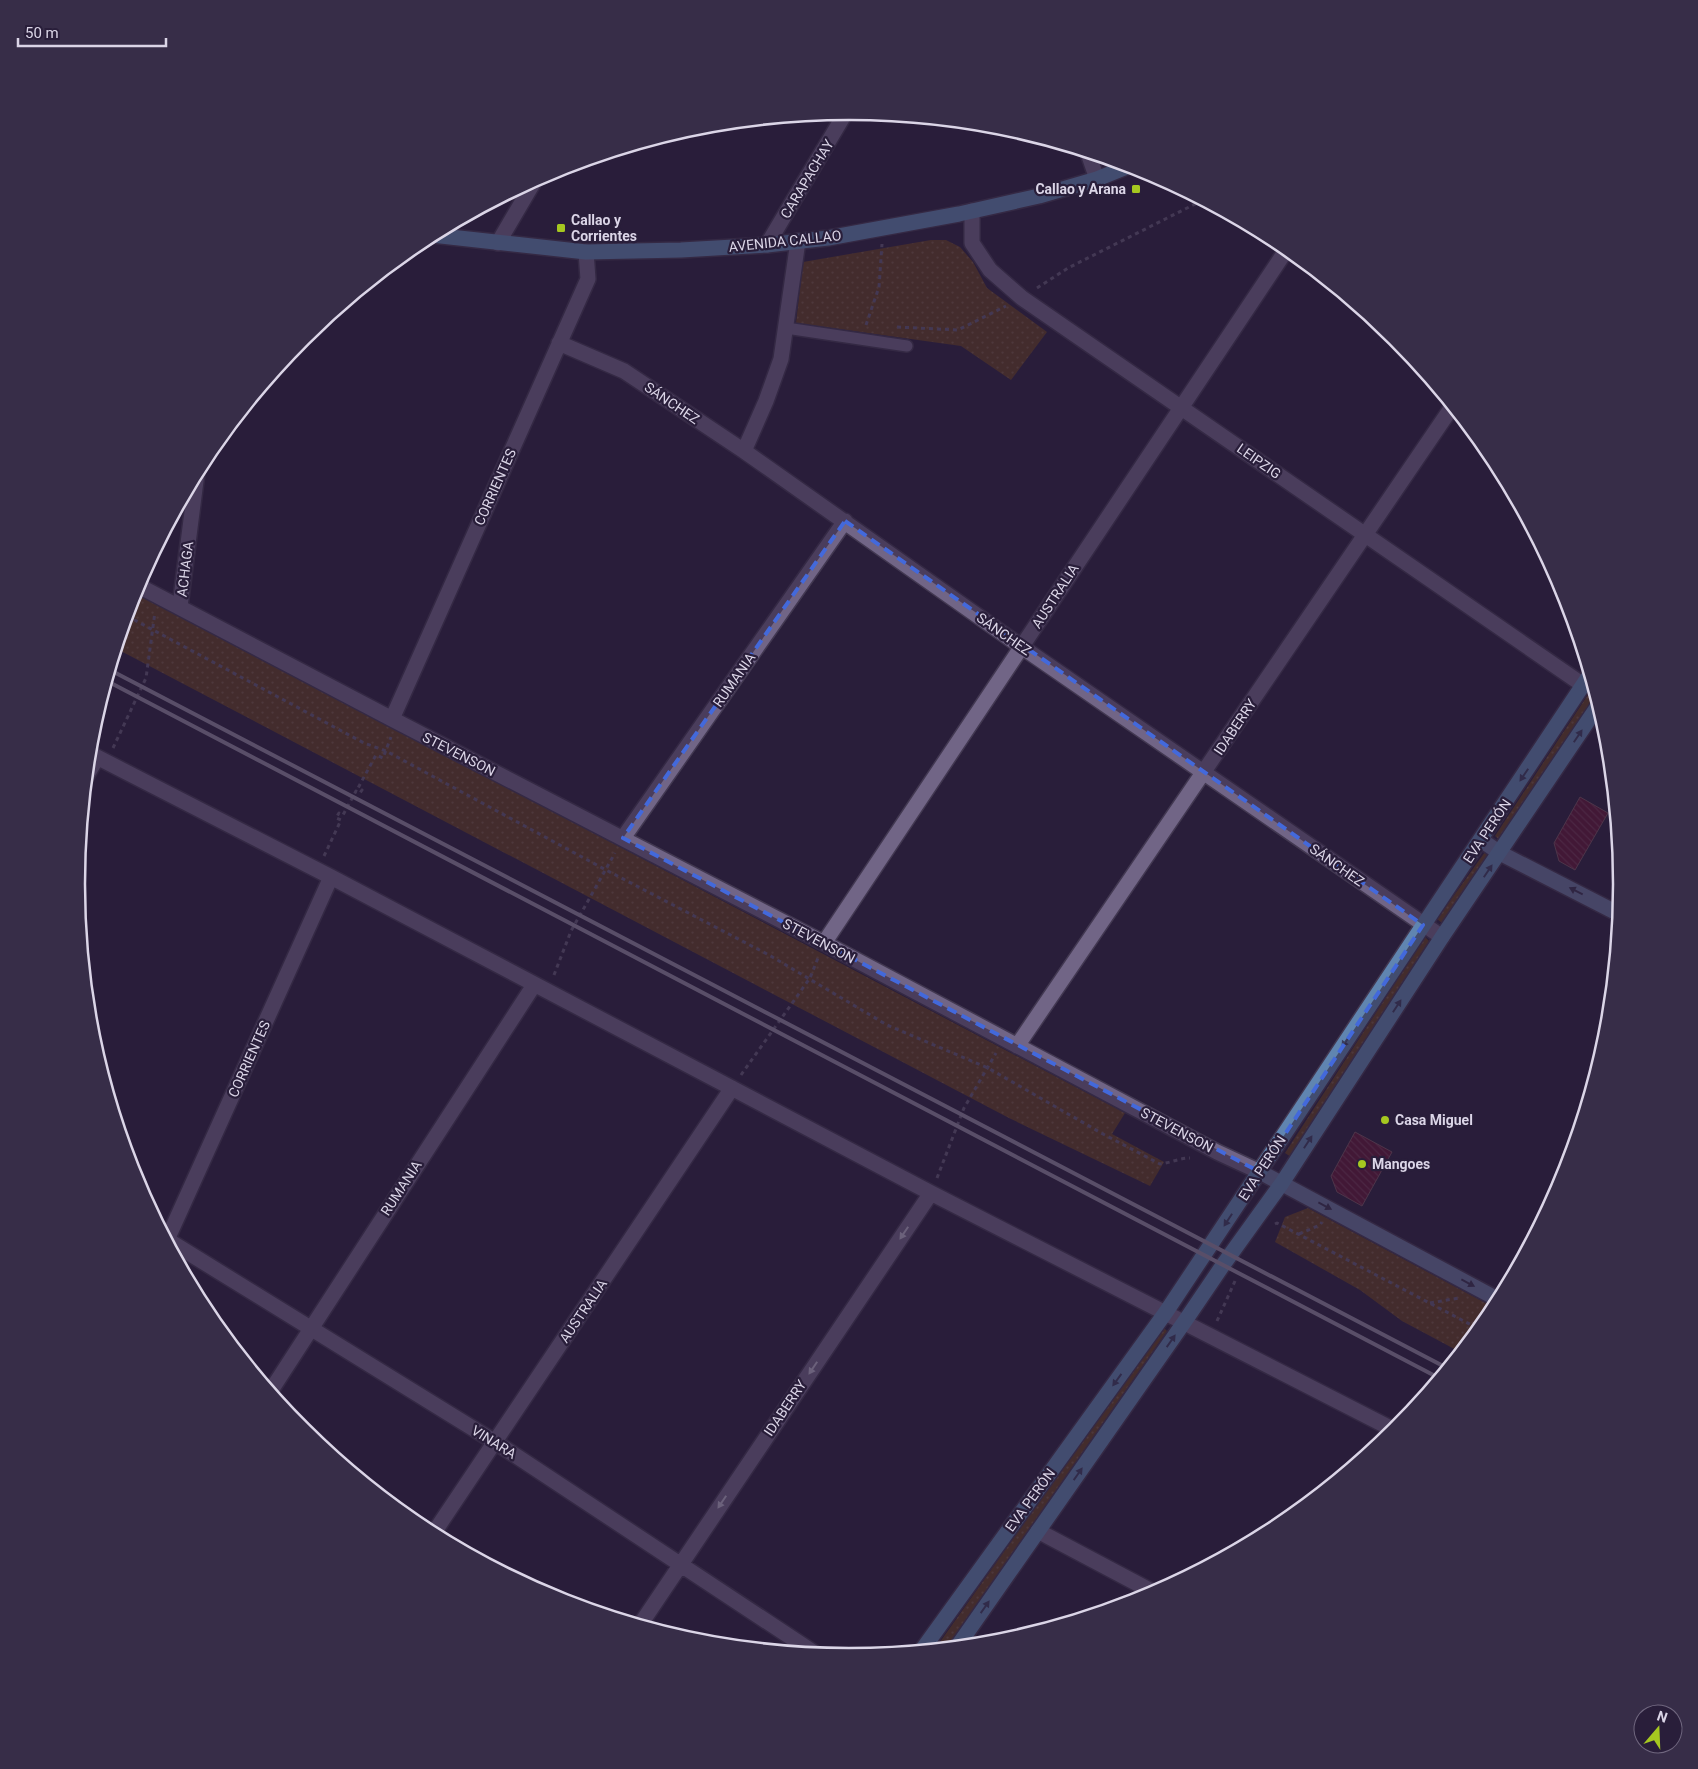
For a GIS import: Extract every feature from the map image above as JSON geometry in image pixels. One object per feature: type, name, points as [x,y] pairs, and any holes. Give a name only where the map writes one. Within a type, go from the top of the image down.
[{"type":"main road","name":"AVENIDA CALLAO","points":[[445,237],[586,252],[681,250],[798,242],[972,211],[1039,196],[1097,179],[1119,170]]},
{"type":"main road","name":"EVA PERÓN","points":[[926,1644],[1166,1312],[1585,682]]},
{"type":"main road","name":"EVA PERÓN","points":[[962,1640],[1282,1183],[1442,938],[1593,713]]},
{"type":"street","name":"CARAPACHAY","points":[[767,245],[841,120]]},
{"type":"street","points":[[1090,160],[1097,179]]},
{"type":"street","points":[[498,243],[528,192]]},
{"type":"street","name":"LEIPZIG","points":[[972,211],[972,243],[990,270],[1022,298],[1366,535],[1585,680]]},
{"type":"street","points":[[744,451],[781,358],[798,242]]},
{"type":"street","name":"CORRIENTES","points":[[392,720],[588,279],[586,252]]},
{"type":"street","name":"AUSTRALIA","points":[[824,943],[1282,256]]},
{"type":"street","name":"SÁNCHEZ","points":[[559,343],[624,371],[744,451],[1022,647],[1442,938]]},
{"type":"street","name":"IDABERRY","points":[[1010,1043],[1204,773],[1449,412]]},
{"type":"street","name":"ACHAGA","points":[[180,606],[195,490]]},
{"type":"street","name":"RUMANIA","points":[[623,838],[845,521]]},
{"type":"street","name":"STEVENSON","points":[[145,589],[392,720],[824,943],[1209,1147],[1282,1183],[1492,1296]]},
{"type":"street","points":[[98,758],[324,873],[931,1193],[1387,1427]]},
{"type":"street","points":[[1480,840],[1500,853],[1612,910]]},
{"type":"street","name":"CORRIENTES","points":[[170,1233],[324,873]]},
{"type":"street","name":"RUMANIA","points":[[274,1386],[310,1328],[540,988]]},
{"type":"street","name":"AUSTRALIA","points":[[437,1528],[732,1088]]},
{"type":"street","name":"IDABERRY","points":[[643,1620],[931,1193]]},
{"type":"street","name":"VINARA","points":[[176,1244],[495,1442],[806,1647]]},
{"type":"street","points":[[1038,1531],[1145,1588]]},
{"type":"lane","points":[[786,328],[907,346]]},
{"type":"path","points":[[866,326],[879,287],[884,228]]},
{"type":"path","points":[[98,758],[146,678],[157,595]]},
{"type":"path","points":[[133,619],[364,743],[386,751],[606,870],[769,955],[887,1025],[988,1068],[1103,1134],[1160,1164],[1185,1158]]},
{"type":"path","points":[[324,873],[341,820],[336,818],[338,813],[344,815],[356,791],[360,794],[362,790],[358,788],[376,755],[383,758],[393,733],[392,720]]},
{"type":"path","points":[[540,988],[623,838]]},
{"type":"path","points":[[732,1088],[810,978],[824,943]]},
{"type":"path","points":[[931,1193],[964,1108],[988,1068],[1010,1043]]},
{"type":"path","points":[[1270,1227],[1277,1223],[1472,1325]]},
{"type":"path","points":[[1210,1335],[1238,1273]]},
{"type":"path","points":[[1430,1303],[1459,1298],[1467,1283]]},
{"type":"highlighted area","points":[[845,521],[1423,925],[1260,1172],[623,838]]},
{"type":"shaded area","points":[[931,240],[946,240],[960,247],[973,262],[987,288],[1047,332],[1011,380],[961,346],[796,323],[803,262]]},
{"type":"shaded area","points":[[142,595],[1125,1113],[1112,1134],[1164,1162],[1150,1186],[1009,1118],[122,652]]},
{"type":"shaded area","points":[[1589,694],[1591,705],[1502,842],[1495,836]]},
{"type":"shaded area","points":[[1485,852],[1490,856],[1442,923],[1437,919]]},
{"type":"shaded area","points":[[1425,937],[1429,941],[1291,1157],[1285,1153]]},
{"type":"shaded area","points":[[1308,1208],[1487,1304],[1455,1350],[1402,1321],[1360,1290],[1275,1242],[1285,1217]]},
{"type":"shaded area","points":[[1163,1327],[1167,1331],[950,1642],[939,1643]]},
{"type":"building","points":[[1580,797],[1608,813],[1575,870],[1559,861],[1554,843]]},
{"type":"building","name":"Mangoes","points":[[1355,1132],[1392,1152],[1362,1206],[1337,1192],[1331,1176]]},
{"type":"railway","points":[[115,673],[1442,1365]]},
{"type":"railway","points":[[112,684],[1434,1375]]},
{"type":"place","name":"Callao y Arana","points":[[1136,189]]},
{"type":"place","name":"Callao y Corrientes","points":[[561,228]]},
{"type":"place","name":"Casa Miguel","points":[[1385,1120]]},
{"type":"place","name":"Mangoes","points":[[1362,1164]]}]
